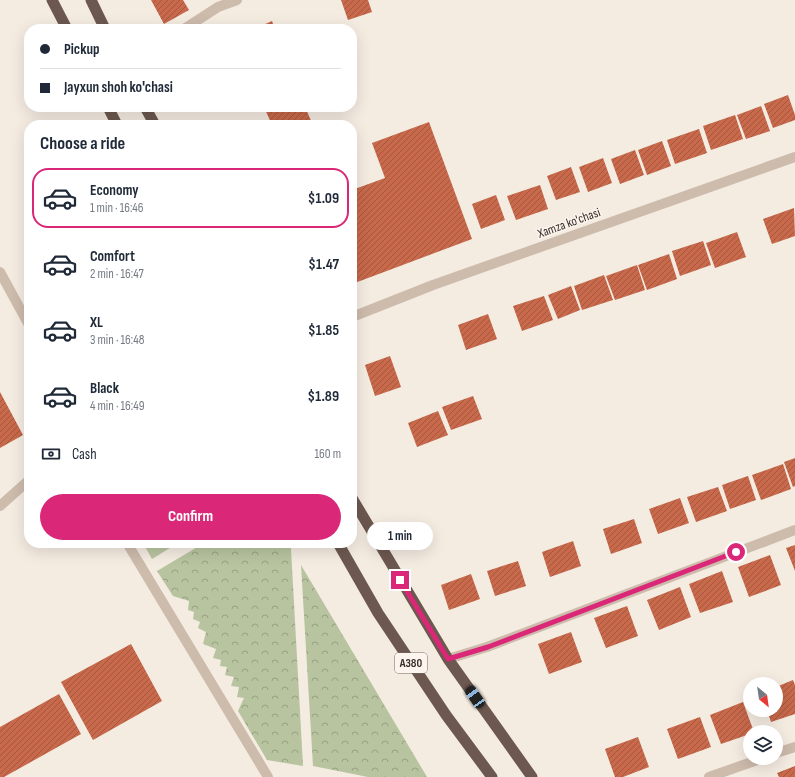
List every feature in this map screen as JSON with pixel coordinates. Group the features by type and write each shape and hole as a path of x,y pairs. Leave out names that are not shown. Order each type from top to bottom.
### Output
{"highway":[{"path":"52,0 64,24"},
{"path":"91,0 103,24"},
{"name":"A380","path":"357,506 448,659 532,777"},
{"name":"A380","path":"341,548 382,619 446,715 492,777"}],"street":[{"path":"192,24 218,7 237,0"},
{"name":"Xamza ko'chasi","path":"357,315 433,285 795,157"},
{"path":"0,272 24,316"},
{"path":"0,506 24,484"},
{"path":"448,659 488,647 795,530"},
{"path":"130,548 268,777"},
{"path":"783,751 795,747"},
{"path":"709,777 743,765"}],"green space":[{"path":"146,548 170,548 152,559"},
{"path":"196,548 290,548 303,766 267,760 238,711 244,698 237,697 239,687 231,686 234,677 225,675 227,667 220,666 221,660 213,658 216,649 203,644 206,632 198,628 200,622 193,619 194,612 188,610 189,601 173,596 157,571"},
{"path":"301,565 427,777 368,777 313,766"}],"building":[{"path":"151,0 183,0 189,10 164,24"},
{"path":"341,0 368,0 372,12 348,20"},
{"path":"272,21 273,24 265,24"},
{"path":"788,95 795,115 795,120 773,128 764,104"},
{"path":"761,106 770,131 746,139 737,115"},
{"path":"266,112 307,112 311,120 270,120"},
{"path":"735,115 743,139 711,150 703,126"},
{"path":"429,122 472,239 357,282 357,188 385,178 372,143"},
{"path":"699,129 707,153 675,164 667,140"},
{"path":"662,141 671,166 647,175 638,150"},
{"path":"635,150 644,175 620,184 611,159"},
{"path":"603,158 612,183 588,192 579,167"},
{"path":"571,167 580,192 556,200 547,176"},
{"path":"540,185 548,209 516,220 507,196"},
{"path":"496,195 505,220 481,229 472,204"},
{"path":"794,208 795,236 772,244 763,219"},
{"path":"737,232 746,257 715,268 706,243"},
{"path":"703,241 711,265 680,276 672,251"},
{"path":"669,254 677,279 647,290 638,265"},
{"path":"637,265 645,290 615,300 606,276"},
{"path":"604,275 613,300 582,310 574,286"},
{"path":"571,286 580,310 558,319 548,295"},
{"path":"544,296 553,320 522,331 513,306"},
{"path":"488,314 497,339 466,350 458,325"},
{"path":"390,356 401,387 375,396 365,365"},
{"path":"0,392 23,435 0,448"},
{"path":"473,396 482,419 451,430 442,407"},
{"path":"438,411 448,435 417,447 408,423"},
{"path":"795,458 795,486 793,487 784,462"},
{"path":"783,464 791,489 761,500 752,475"},
{"path":"748,476 756,500 730,509 722,485"},
{"path":"718,487 727,511 696,522 687,497"},
{"path":"680,498 689,523 658,534 649,509"},
{"path":"634,519 642,543 611,554 603,529"},
{"path":"573,541 581,566 550,577 542,552"},
{"path":"795,545 795,571 786,548"},
{"path":"770,555 781,585 749,597 738,567"},
{"path":"518,561 526,586 495,596 487,571"},
{"path":"722,571 733,602 700,613 689,584"},
{"path":"471,574 480,599 449,610 441,585"},
{"path":"680,587 691,617 659,630 647,600"},
{"path":"627,606 638,636 606,648 594,618"},
{"path":"571,632 582,662 549,674 538,644"},
{"path":"131,644 162,701 93,740 61,682"},
{"path":"793,680 795,685 795,714 771,722 769,717 783,717 783,684"},
{"path":"59,694 81,734 4,777 0,777 0,727"},
{"path":"743,702 743,717 748,717 751,725 743,725 743,736 721,744 710,715"},
{"path":"700,717 711,747 678,759 667,729"},
{"path":"638,737 649,767 623,777 615,777 605,749"},
{"path":"795,766 795,777 779,777 777,773"}],"route":[{"path":"400,580 448,659 488,647 736,552"}]}
